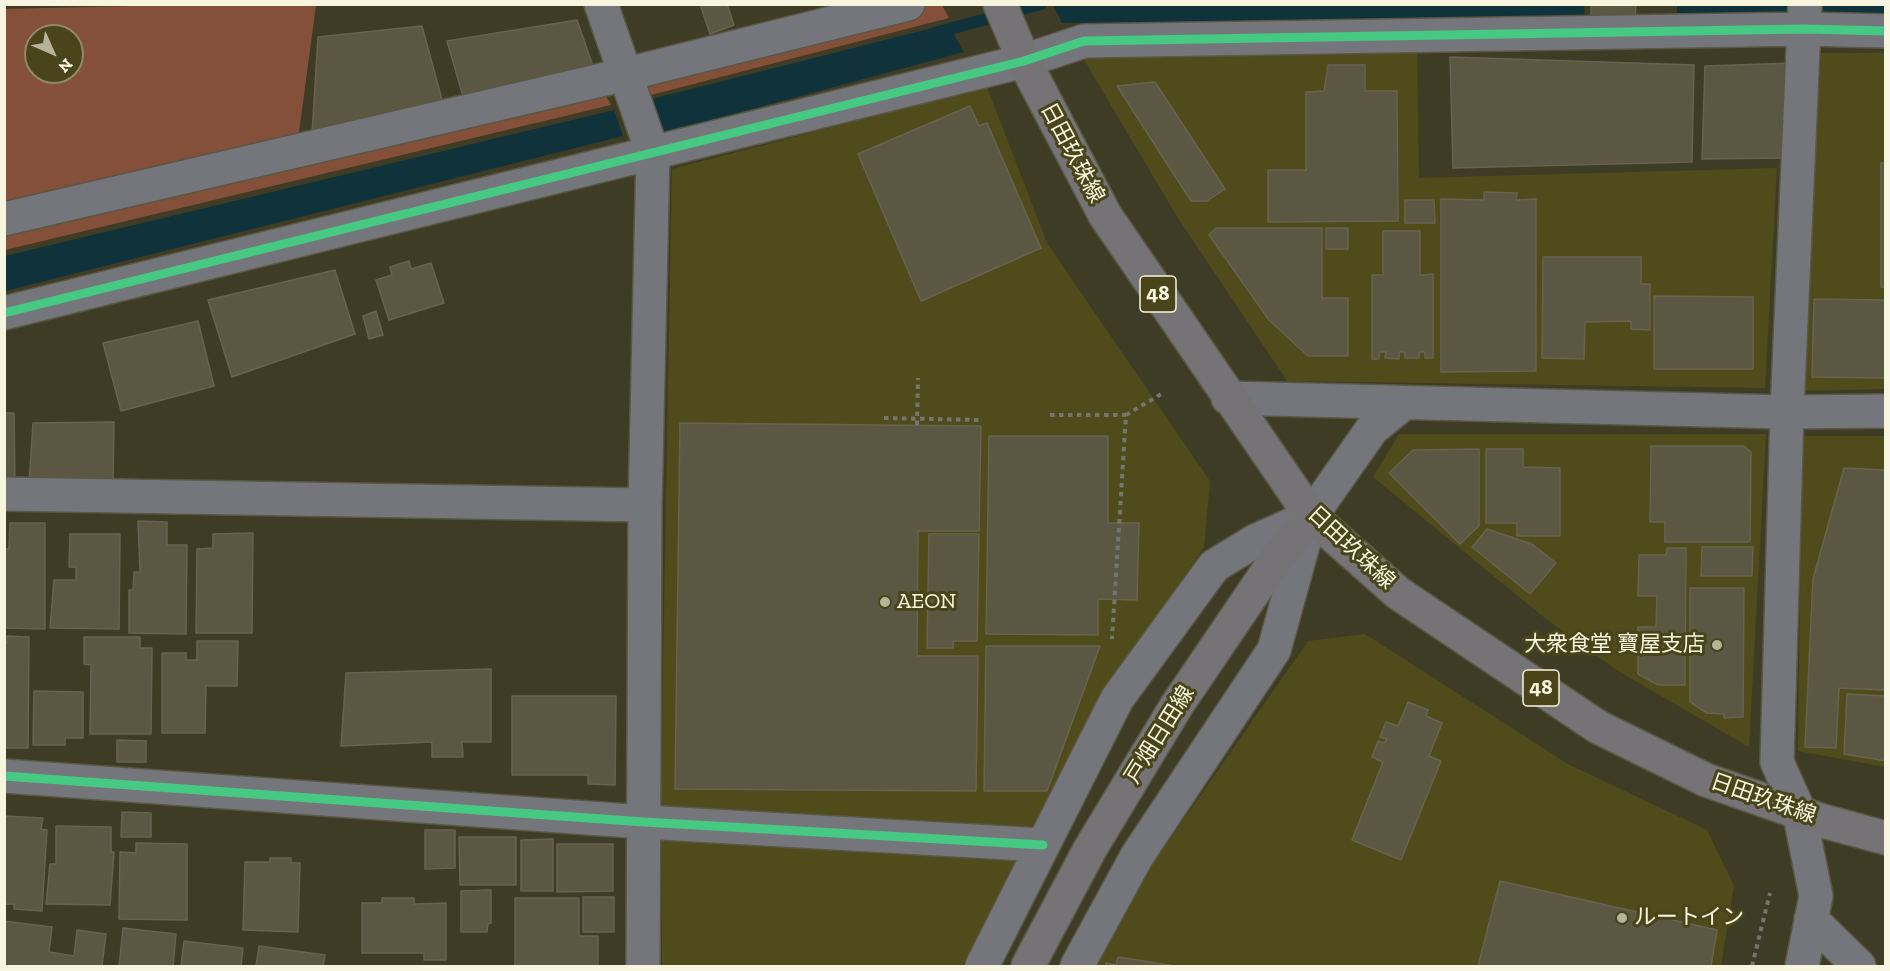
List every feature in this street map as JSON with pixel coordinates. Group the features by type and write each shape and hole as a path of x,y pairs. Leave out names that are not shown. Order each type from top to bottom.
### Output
{"main road":[{"name":"日田玖珠線","path":"1000,4 1024,61 1105,215 1228,398 1311,516 1398,593 1598,727 1706,780 1886,838"},
{"name":"戸畑日田線","path":"1028,966 1090,849 1177,705 1274,562 1311,516"}],"street":[{"path":"602,4 653,154 645,505 643,966"},
{"path":"4,219 627,74 908,4"},
{"path":"1802,966 1816,896 1799,811 1777,762 1787,412 1804,17"},
{"path":"4,313 1024,61 1084,41 1804,17 1886,31"},
{"path":"1228,398 1787,412 1886,411"},
{"path":"1077,966 1137,856 1274,650 1311,516 1372,429 1404,403"},
{"path":"4,494 645,505"},
{"path":"982,966 1113,705 1214,566 1255,541 1311,516"},
{"path":"4,776 644,822 1043,845"},
{"path":"1811,919 1859,966"}],"path":[{"path":"917,425 918,378"},
{"path":"1050,415 1126,415 1163,393"},
{"path":"1111,649 1126,415"},
{"path":"884,418 979,420"},
{"path":"1752,966 1770,893"}],"shaded area":[{"path":"170,5 316,5 298,140 5,209 4,9"},
{"path":"931,5 942,5 949,18 647,96 642,81"},
{"path":"1417,48 1419,178 1777,168 1765,388 1287,381 1176,215 1080,53"},
{"path":"1821,53 1885,53 1885,389 1803,391"},
{"path":"987,87 1047,243 1210,481 1204,547 1113,683 1043,810 962,966 662,966 661,783 672,169"},
{"path":"604,92 611,105 5,250 4,235"},
{"path":"1399,434 1766,434 1749,747 1620,672 1546,619 1373,477"},
{"path":"1802,436 1885,436 1885,767 1798,751"},
{"path":"1365,634 1568,764 1707,830 1734,886 1721,966 1097,966 1154,862 1308,641"}],"water":[{"path":"1584,4 1585,18 1062,23 1053,5"},
{"path":"1677,5 1788,5 1787,20 1677,19"},
{"path":"1817,5 1885,5 1885,21 1817,21"},
{"path":"948,24 964,52 663,133 648,100"},
{"path":"614,110 623,136 5,291 5,256"}],"building":[{"path":"700,4 727,4 734,25 710,34"},
{"path":"1591,4 1636,4 1635,18 1591,18"},
{"path":"577,20 594,69 464,100 447,41"},
{"path":"422,26 444,107 312,134 318,37"},
{"path":"1450,57 1694,65 1692,162 1453,168"},
{"path":"1793,63 1787,158 1702,159 1705,66"},
{"path":"1328,65 1365,65 1365,91 1397,91 1398,221 1268,222 1268,170 1306,170 1306,92 1324,91"},
{"path":"1155,82 1225,189 1207,201 1191,201 1117,86"},
{"path":"970,106 979,126 987,123 1041,248 921,301 858,154"},
{"path":"1881,163 1886,163 1886,287 1881,287"},
{"path":"1484,192 1517,193 1516,200 1536,199 1536,371 1441,372 1441,199 1484,200"},
{"path":"1405,200 1434,200 1435,223 1405,223"},
{"path":"1216,228 1322,228 1322,298 1348,298 1348,356 1308,356 1269,320 1209,235"},
{"path":"1326,228 1348,228 1348,249 1326,249"},
{"path":"1383,231 1420,231 1420,275 1433,274 1433,358 1425,358 1425,352 1419,352 1419,358 1405,358 1405,352 1399,352 1399,359 1385,358 1386,352 1379,352 1379,359 1372,359 1372,275 1383,275"},
{"path":"1543,257 1641,257 1641,284 1650,284 1650,330 1631,329 1631,321 1585,322 1584,359 1542,358"},
{"path":"409,261 411,269 431,263 444,303 389,320 376,280 392,275 390,267"},
{"path":"335,270 355,334 232,377 208,300"},
{"path":"1654,296 1753,297 1753,369 1654,369"},
{"path":"1814,299 1886,300 1886,378 1812,377"},
{"path":"376,311 383,335 369,339 363,316"},
{"path":"198,321 214,386 121,411 103,343"},
{"path":"4,413 14,413 15,485 4,485"},
{"path":"114,422 113,483 29,484 33,423"},
{"path":"680,423 981,426 979,531 918,531 917,656 978,656 976,791 675,789"},
{"path":"989,436 1108,436 1108,523 1139,523 1137,600 1098,599 1098,635 986,634"},
{"path":"1651,446 1744,446 1751,452 1750,542 1665,542 1665,522 1650,522"},
{"path":"1479,449 1479,526 1460,544 1389,473 1413,450"},
{"path":"1486,449 1523,449 1523,467 1560,468 1560,536 1517,536 1517,523 1486,523"},
{"path":"1844,468 1886,470 1886,690 1839,688 1836,748 1805,747 1813,579"},
{"path":"138,521 167,522 167,545 187,545 186,634 129,633 129,590 133,590 134,572 140,572"},
{"path":"10,523 45,523 45,629 4,628 4,549 9,549"},
{"path":"1487,529 1532,544 1556,563 1530,594 1472,547"},
{"path":"253,533 252,633 196,633 197,549 213,548 213,534"},
{"path":"70,534 120,534 119,629 50,628 54,580 76,580 76,567 69,567"},
{"path":"929,534 979,534 977,641 953,641 953,648 927,648"},
{"path":"1702,547 1753,547 1752,576 1701,576"},
{"path":"1667,548 1686,548 1685,685 1658,685 1638,674 1638,627 1656,627 1657,596 1638,596 1639,555 1666,555"},
{"name":"大衆食堂 寶屋支店","path":"1690,588 1744,588 1743,717 1724,718 1724,714 1707,713 1690,702"},
{"path":"7,636 29,637 28,748 4,748 4,643 7,643"},
{"path":"84,637 140,637 140,648 152,648 151,734 90,734 91,665 84,664"},
{"path":"197,641 238,641 237,686 206,686 205,733 162,733 162,653 186,653 186,660 197,660"},
{"path":"986,646 1100,646 1047,791 984,791"},
{"path":"491,669 491,742 462,742 463,757 432,757 432,742 341,746 346,673"},
{"path":"34,691 83,692 83,738 65,738 65,745 33,745"},
{"path":"1847,694 1886,696 1886,761 1844,754"},
{"path":"512,696 616,696 615,785 588,784 588,775 512,775"},
{"path":"1408,702 1428,710 1426,716 1442,723 1429,756 1441,761 1401,860 1352,840 1383,762 1372,757 1378,741 1384,743 1387,739 1380,737 1386,722 1398,726"},
{"path":"117,740 146,741 146,762 117,762"},
{"path":"122,812 151,813 151,837 121,837"},
{"path":"4,816 43,818 41,829 47,830 42,911 14,909 14,904 4,904"},
{"path":"56,826 111,827 111,852 114,852 110,905 46,904 50,864 56,864"},
{"path":"425,830 455,830 455,868 425,869"},
{"path":"459,837 516,837 516,885 460,885"},
{"path":"553,839 553,891 521,891 521,840"},
{"path":"136,843 187,844 187,920 119,919 120,852 136,853"},
{"path":"557,844 613,844 613,891 557,892"},
{"path":"270,858 291,858 291,863 300,863 298,932 243,930 245,862 270,862"},
{"path":"1500,881 1717,930 1711,966 1478,966"},
{"path":"491,890 491,923 488,924 487,932 461,932 461,891"},
{"path":"583,897 614,897 614,932 583,932"},
{"path":"382,898 414,898 414,904 446,903 446,960 424,960 424,953 362,953 362,903 382,903"},
{"path":"515,898 579,898 579,936 598,936 598,966 515,966"},
{"path":"4,921 52,927 49,952 74,956 77,930 106,934 102,966 4,966"},
{"path":"123,928 176,934 173,966 119,966"},
{"path":"184,941 243,948 241,966 181,966"},
{"path":"259,946 325,955 323,966 256,966"},
{"path":"1118,957 1175,966 1105,966 1106,963 1116,965"}],"waterway":[{"path":"935,33 1041,4"}],"cycle path":[{"path":"4,313 1024,61 1084,41 1804,29 1886,31"},
{"path":"4,776 644,822 1043,845"}],"place":[{"name":"AEON","path":"885,602"},
{"name":"大衆食堂 寶屋支店","path":"1717,645"},
{"name":"ルートイン","path":"1622,918"}]}
